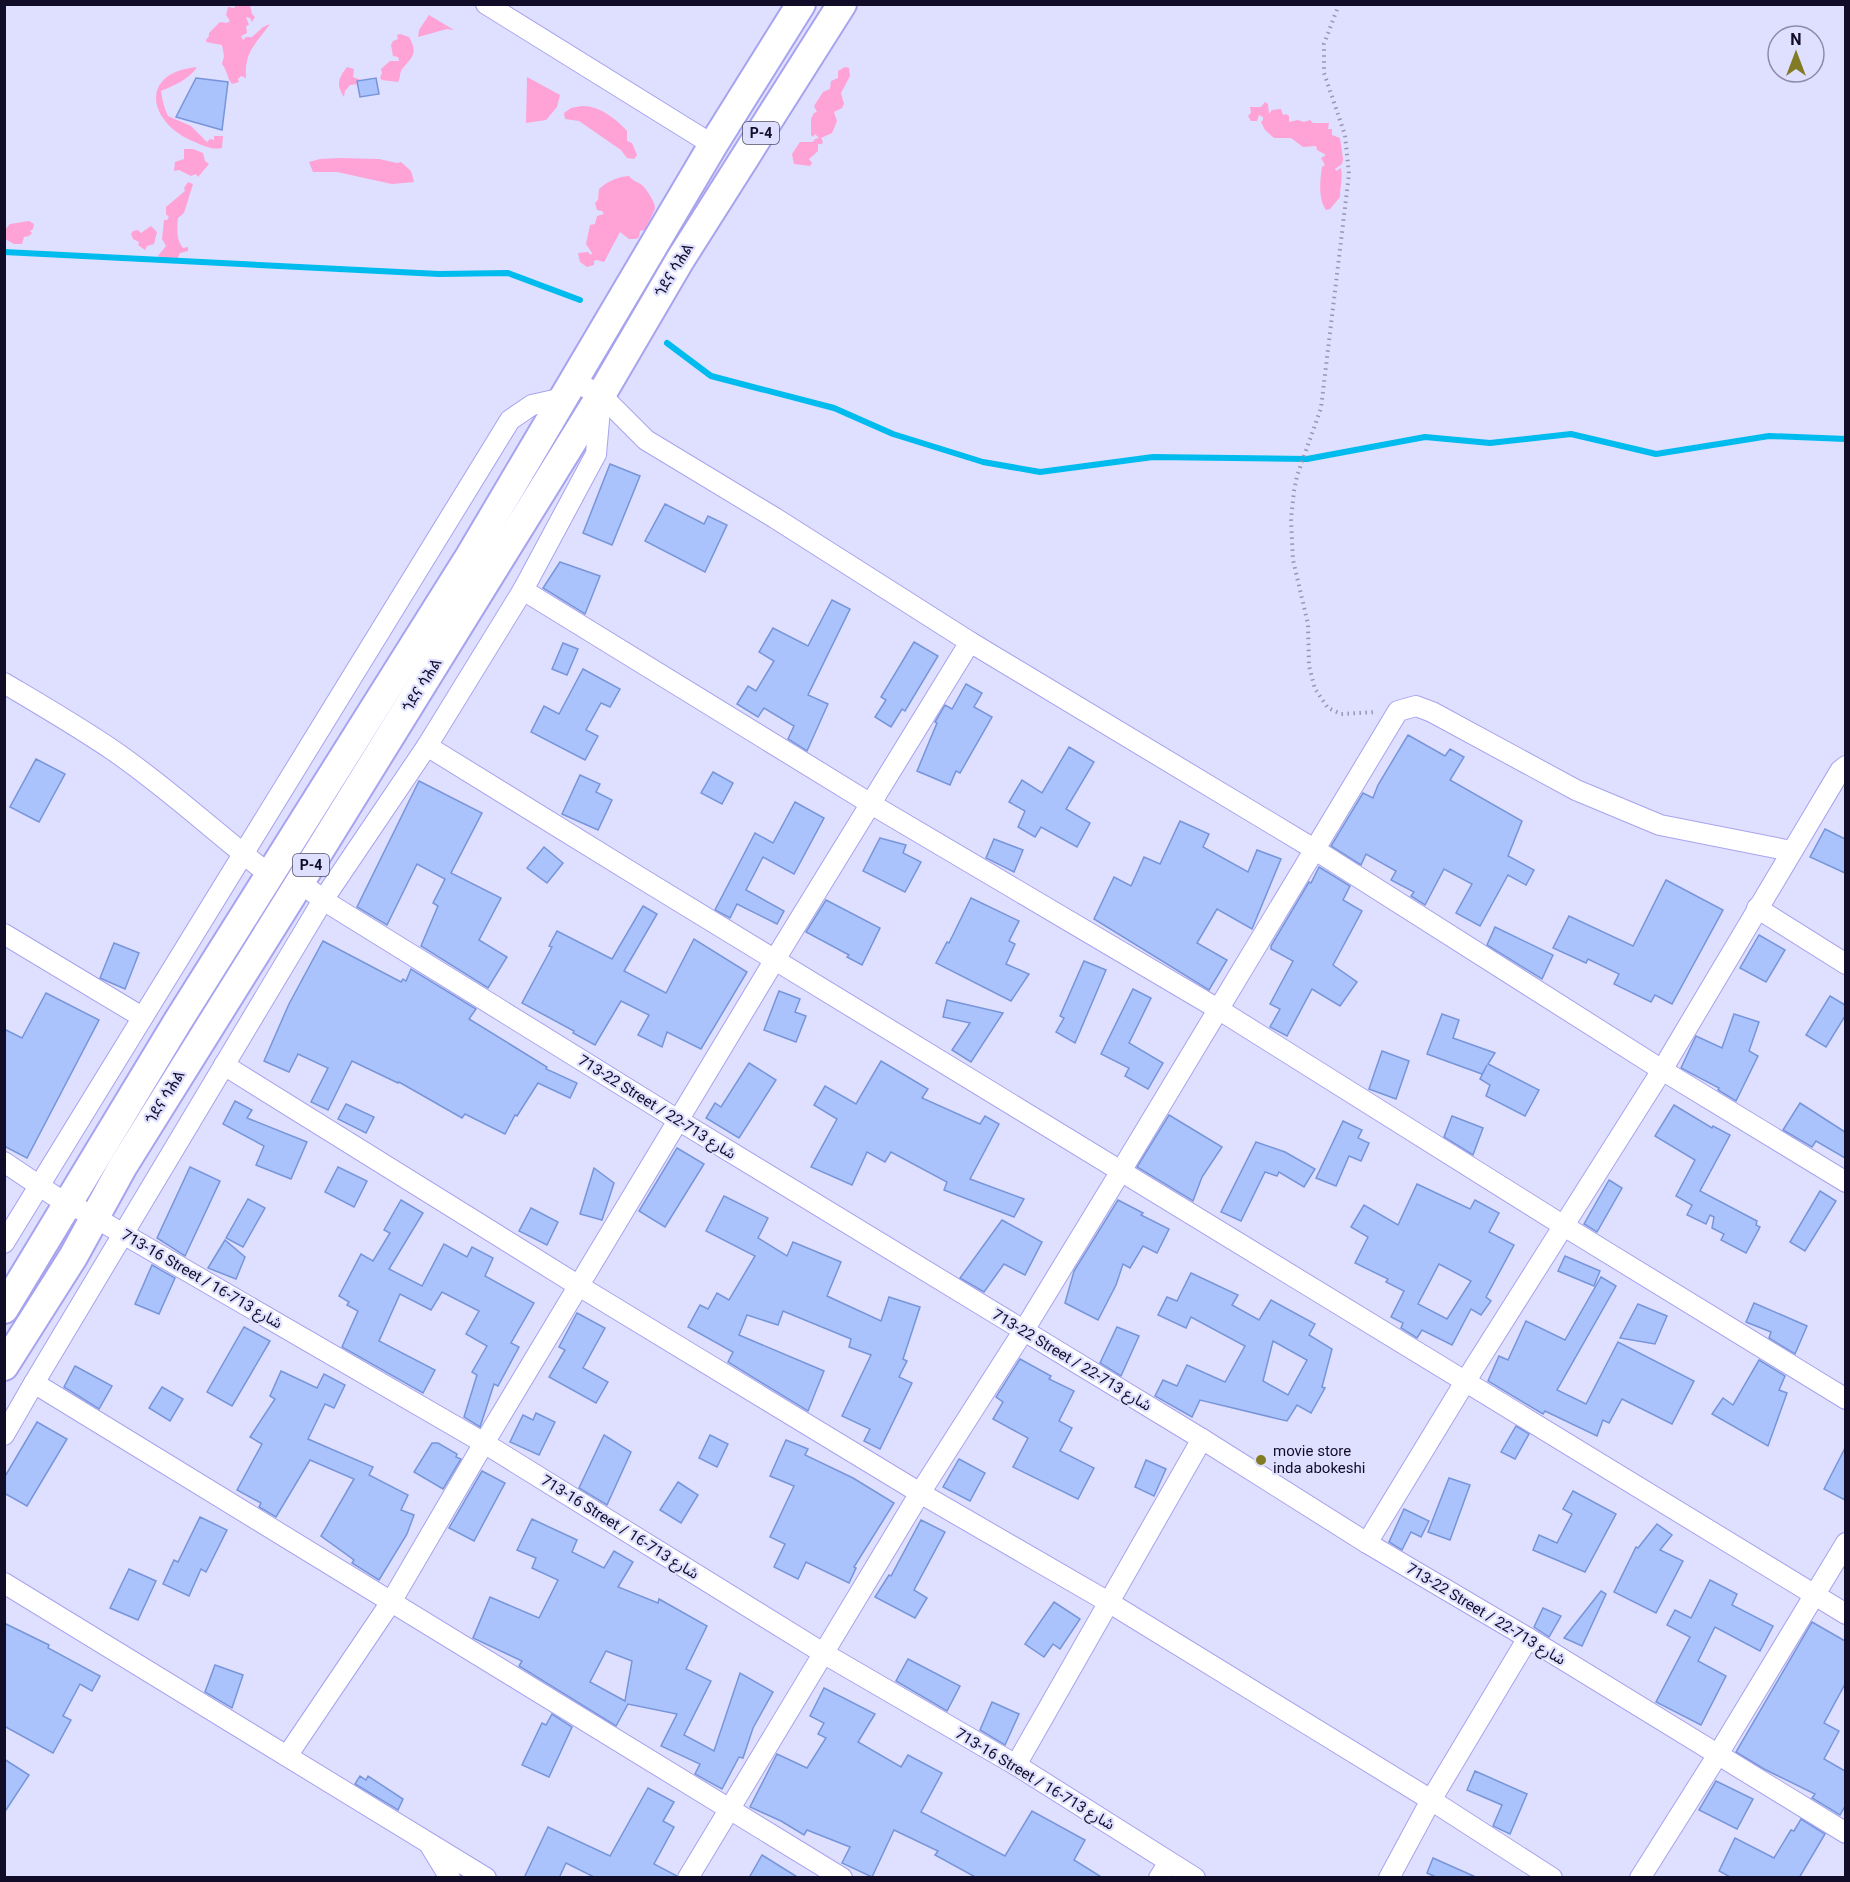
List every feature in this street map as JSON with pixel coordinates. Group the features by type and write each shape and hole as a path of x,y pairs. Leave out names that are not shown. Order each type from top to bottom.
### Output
{"highway":[{"name":"ጎደና ሳሕል","path":"4,1309 172,1031 470,556 713,145 801,4"},
{"name":"ጎደና ሳሕል","path":"4,1366 74,1257 94,1217 147,1126 601,395 680,260 842,4"}],"street":[{"path":"486,4 713,145"},
{"path":"4,1243 510,420 532,405 568,390 601,395 646,440 775,518 970,642 1314,849 1662,1070 1845,1182"},
{"path":"4,1435 323,900 427,746 523,590 596,454 600,432 601,395"},
{"path":"523,590 871,804 1218,1008 1564,1226 1845,1399"},
{"path":"287,1756 391,1602 678,1120 970,642"},
{"path":"5,683 114,751 197,813 242,854 270,875"},
{"path":"688,1878 822,1653 1024,1330 1398,711 1416,706 1432,712 1576,790 1660,825 1791,851"},
{"path":"427,746 774,961 1845,1614"},
{"path":"1367,1543 1464,1382 1662,1070 1791,851 1845,766"},
{"name":"713-22 Street / شارع 713-22","path":"300,882 323,900 678,1120 1202,1438 1367,1543 1528,1638 1845,1833"},
{"path":"1757,908 1845,964"},
{"path":"4,934 142,1017"},
{"path":"224,1065 579,1286 920,1493 1110,1603 1431,1800 1552,1878"},
{"name":"713-16 Street / شارع 713-16","path":"4,1162 69,1204 484,1443 822,1653 1016,1766 1164,1870 1195,1878"},
{"path":"34,1383 842,1878"},
{"path":"1016,1766 1202,1438"},
{"path":"1640,1878 1717,1756 1845,1543"},
{"path":"4,1583 486,1878"},
{"path":"1389,1878 1431,1800 1528,1638"},
{"path":"429,1842 450,1878"}],"path":[{"path":"1339,4 1324,44 1324,73 1345,135 1349,174 1321,408 1294,491 1291,519 1293,560 1308,624 1309,666 1315,689 1328,708 1341,714 1398,711"}],"shaded area":[{"path":"236,5 250,5 255,17 252,22 246,17 249,25 246,26 247,33 241,36 243,40 246,37 252,37 270,24 249,54 246,78 241,76 238,79 239,82 232,84 222,64 224,56 222,45 206,42 206,40 209,33 220,22 230,21 226,15 228,7 234,8"},
{"path":"429,15 454,30 447,29 418,37 419,30"},
{"path":"400,34 409,37 413,54 402,70 398,82 382,80 380,78 381,69 390,61 399,61 398,57 393,56 391,45"},
{"path":"197,67 186,79 161,91 164,107 168,116 191,126 207,142 210,139 214,140 214,136 223,136 222,148 205,146 179,134 167,124 156,100 158,89 165,79 178,71"},
{"path":"347,67 354,69 353,77 361,80 357,81 358,84 350,85 344,97 339,82"},
{"path":"845,67 849,68 850,76 841,93 844,104 842,108 834,112 837,121 832,133 821,138 823,142 818,144 818,151 809,159 812,163 810,166 794,164 792,154 800,142 813,142 819,138 815,134 813,137 811,135 811,119 817,112 814,106 823,92 830,89 831,81 838,78 838,71"},
{"path":"527,77 560,95 557,107 546,120 526,123"},
{"path":"1265,102 1268,104 1269,114 1272,110 1281,109 1283,115 1289,116 1289,122 1310,120 1313,123 1329,123 1328,129 1332,129 1332,135 1340,138 1343,159 1342,164 1335,169 1336,171 1341,168 1340,197 1330,209 1326,210 1323,206 1320,189 1322,167 1325,165 1321,158 1326,155 1317,150 1316,146 1303,147 1291,138 1274,138 1265,130 1261,122 1263,117 1259,115 1257,121 1251,121 1248,116 1251,113 1250,107 1261,107"},
{"path":"582,106 601,110 627,131 627,141 632,143 637,155 634,159 627,158 621,150 579,121 565,119 564,113 571,108"},
{"path":"184,149 193,149 203,153 205,161 209,164 198,177 196,174 191,176 179,170 174,171 175,162 184,159"},
{"path":"339,158 401,162 411,171 414,182 392,184 337,172 313,172 309,162"},
{"path":"629,176 642,185 653,200 654,212 645,230 640,231 639,237 629,239 620,232 604,262 597,260 594,261 594,265 587,267 580,262 578,253 588,252 591,255 592,253 586,244 590,225 595,224 597,216 604,214 597,210 595,203 598,200 599,189 613,180"},
{"path":"188,182 193,184 184,213 178,218 177,230 181,245 183,248 188,247 188,251 180,253 176,262 171,263 158,256 166,246 162,239 164,220 169,217 166,214 166,207 185,191 184,188"},
{"path":"29,221 34,224 30,231 32,233 24,237 22,244 14,244 5,239 5,230 10,224"},
{"path":"151,226 157,232 154,244 147,246 145,250 138,245 139,242 133,239 131,234 138,230 141,233"}],"building":[{"path":"196,78 228,82 222,130 176,117"},
{"path":"376,78 379,94 360,97 357,81"},
{"path":"610,464 640,476 612,545 583,533"},
{"path":"665,504 704,524 708,516 727,525 705,572 645,541"},
{"path":"560,562 600,576 585,614 543,588"},
{"path":"832,600 850,609 808,695 828,704 807,751 788,739 794,726 764,708 758,717 737,704 748,686 756,691 774,661 759,652 773,628 808,646"},
{"path":"914,642 938,656 905,711 902,709 891,727 875,717 886,700 881,697"},
{"path":"563,643 578,649 567,675 552,669"},
{"path":"583,669 620,689 610,707 601,703 586,730 598,736 585,760 531,732 544,706 559,714"},
{"path":"966,684 982,693 974,707 992,717 960,773 956,771 950,785 917,771 937,723 935,722 945,705 952,709"},
{"path":"1408,735 1445,756 1450,749 1464,757 1450,780 1522,821 1508,856 1534,870 1526,885 1508,875 1480,926 1456,913 1472,884 1444,869 1425,905 1411,896 1414,892 1391,880 1396,871 1366,854 1361,865 1331,846 1363,793 1373,798 1378,785"},
{"path":"1069,747 1094,762 1066,809 1090,823 1077,847 1041,827 1035,837 1018,827 1025,811 1009,802 1022,780 1042,793"},
{"path":"36,759 65,774 39,822 10,807"},
{"path":"713,772 733,783 722,804 701,793"},
{"path":"580,775 600,784 596,792 612,800 598,830 562,814"},
{"path":"419,781 482,813 451,873 501,898 479,940 507,957 488,988 421,946 438,906 433,903 445,879 417,864 387,925 357,907"},
{"path":"795,802 824,818 794,874 763,857 746,890 784,911 777,924 737,904 730,918 715,910 755,833 773,843"},
{"path":"1180,821 1209,834 1203,847 1248,872 1257,850 1281,859 1252,929 1217,909 1197,943 1227,960 1209,990 1094,919 1114,877 1131,886 1144,857 1160,864"},
{"path":"1825,829 1845,839 1845,873 1810,857"},
{"path":"880,838 906,845 903,853 921,862 905,892 863,871"},
{"path":"994,839 1023,850 1014,872 986,858"},
{"path":"544,847 563,863 547,883 527,868"},
{"path":"1319,867 1350,886 1343,900 1362,911 1333,965 1357,982 1340,1006 1312,989 1287,1036 1270,1027 1280,1009 1270,1004 1293,961 1271,949 1271,946"},
{"path":"1666,880 1723,910 1672,1004 1655,995 1651,1002 1614,984 1619,974 1588,959 1586,963 1553,948 1569,916 1633,946"},
{"path":"971,898 1019,921 1009,941 1015,944 1006,964 1029,974 1011,1001 936,963 947,942 949,943"},
{"path":"826,900 880,928 862,965 847,957 849,955 806,932"},
{"path":"643,906 657,914 624,971 666,993 694,939 747,972 701,1049 667,1032 662,1047 638,1035 649,1015 621,1001 595,1045 522,1003 552,947 549,946 557,931 612,959"},
{"path":"1495,927 1553,955 1542,979 1487,945"},
{"path":"1759,935 1785,950 1766,982 1740,968"},
{"path":"323,941 401,982 403,979 406,981 411,969 476,1009 469,1019 547,1067 546,1069 577,1083 570,1098 538,1083 517,1116 515,1115 505,1134 465,1114 462,1118 399,1082 352,1061 328,1110 311,1102 328,1068 298,1054 289,1072 264,1061 289,1004"},
{"path":"114,943 139,953 125,989 100,978"},
{"path":"1084,961 1106,970 1075,1043 1056,1032 1064,1018 1060,1016"},
{"path":"1133,989 1151,998 1129,1043 1163,1063 1148,1089 1125,1076 1129,1068 1101,1054"},
{"path":"779,991 800,999 795,1012 806,1016 796,1042 764,1030"},
{"path":"46,993 99,1020 27,1158 4,1146 4,1029 22,1038"},
{"path":"1830,996 1845,1005 1845,1016 1826,1047 1806,1035"},
{"path":"947,1000 1003,1013 971,1062 952,1050 970,1023 943,1017"},
{"path":"1442,1014 1459,1020 1453,1038 1495,1053 1488,1064 1539,1090 1525,1116 1486,1096 1490,1085 1480,1079 1487,1065 1482,1074 1427,1054"},
{"path":"1734,1014 1759,1022 1749,1051 1758,1056 1736,1101 1718,1090 1719,1088 1681,1068 1696,1036 1722,1048"},
{"path":"1382,1051 1409,1061 1396,1099 1369,1089"},
{"path":"881,1061 928,1089 922,1098 980,1124 985,1116 999,1124 970,1179 1024,1199 1014,1217 944,1190 947,1182 891,1152 885,1162 867,1152 852,1185 811,1167 837,1119 814,1105 825,1086 856,1104"},
{"path":"749,1063 776,1080 739,1138 706,1118 715,1103 721,1107"},
{"path":"235,1101 252,1110 247,1118 307,1142 291,1179 256,1165 264,1146 223,1124"},
{"path":"1800,1103 1845,1132 1845,1158 1816,1141 1812,1147 1783,1130"},
{"path":"346,1104 374,1117 366,1133 338,1119"},
{"path":"1674,1105 1712,1128 1713,1126 1730,1135 1700,1191 1757,1221 1756,1225 1760,1227 1746,1253 1721,1240 1724,1234 1712,1228 1714,1217 1710,1215 1706,1224 1687,1215 1692,1205 1676,1196 1695,1160 1655,1136"},
{"path":"1169,1115 1222,1147 1202,1177 1193,1201 1137,1167"},
{"path":"1452,1116 1483,1128 1473,1155 1444,1137"},
{"path":"1343,1121 1362,1130 1358,1138 1369,1143 1361,1161 1349,1156 1336,1186 1316,1178"},
{"path":"1256,1142 1285,1152 1315,1169 1304,1187 1279,1172 1277,1176 1265,1172 1241,1221 1221,1212"},
{"path":"677,1148 704,1164 665,1227 639,1211"},
{"path":"190,1167 220,1181 185,1256 157,1238"},
{"path":"338,1167 367,1181 354,1207 325,1192"},
{"path":"594,1168 614,1183 602,1220 580,1214"},
{"path":"1609,1180 1622,1188 1597,1232 1584,1224"},
{"path":"1417,1184 1470,1209 1475,1200 1499,1213 1489,1232 1514,1245 1486,1297 1491,1301 1481,1315 1471,1309 1452,1345 1422,1330 1417,1338 1401,1328 1403,1323 1391,1317 1404,1291 1386,1282 1388,1279 1355,1263 1368,1237 1351,1227 1364,1205 1398,1225","holes":["1439,1264 1471,1281 1447,1319 1418,1304"]},
{"path":"1820,1191 1836,1201 1805,1251 1790,1242"},
{"path":"724,1196 768,1218 758,1238 787,1256 793,1242 841,1262 827,1296 881,1321 889,1297 920,1307 903,1359 907,1361 899,1377 912,1383 880,1449 864,1441 870,1429 842,1416 871,1355 849,1347 851,1339 783,1311 778,1325 747,1315 739,1335 824,1371 808,1411 728,1362 733,1352 688,1327 700,1305 708,1309 717,1293 729,1300 755,1256 706,1231"},
{"path":"248,1199 265,1208 243,1247 226,1238"},
{"path":"401,1200 423,1213 389,1269 422,1286 444,1244 467,1257 472,1247 493,1258 485,1276 534,1303 511,1343 519,1347 498,1386 494,1384 480,1427 464,1417 477,1375 472,1372 487,1346 466,1334 479,1311 442,1292 431,1310 400,1294 379,1341 435,1370 423,1393 342,1347 358,1311 347,1305 349,1302 339,1296 361,1254 373,1261 390,1233 384,1230"},
{"path":"1118,1200 1169,1229 1157,1253 1143,1246 1130,1268 1123,1264 1116,1285 1098,1320 1065,1303 1074,1271"},
{"path":"531,1208 558,1222 547,1245 519,1231"},
{"path":"1002,1220 1042,1242 1025,1275 1004,1264 984,1292 960,1278"},
{"path":"225,1240 245,1257 236,1279 208,1268"},
{"path":"1565,1256 1600,1271 1594,1286 1558,1271"},
{"path":"152,1265 175,1278 159,1314 135,1304"},
{"path":"1191,1273 1238,1295 1232,1305 1259,1320 1271,1300 1315,1324 1309,1335 1332,1349 1322,1387 1325,1388 1311,1413 1297,1405 1287,1421 1200,1400 1192,1417 1155,1396 1163,1380 1177,1386 1187,1365 1225,1382 1245,1346 1191,1317 1186,1328 1158,1315 1167,1297 1177,1301","holes":["1273,1341 1307,1360 1288,1395 1263,1381"]},
{"path":"1601,1277 1616,1286 1557,1390 1586,1404 1618,1342 1694,1381 1672,1424 1622,1399 1609,1423 1603,1420 1597,1436 1545,1411 1543,1414 1488,1381 1499,1356 1508,1360 1526,1321 1565,1340"},
{"path":"1754,1303 1807,1326 1795,1354 1769,1338 1771,1332 1746,1322"},
{"path":"1638,1304 1667,1316 1655,1344 1620,1338"},
{"path":"577,1313 605,1328 583,1368 608,1382 596,1403 549,1377 565,1350 559,1347"},
{"path":"244,1327 270,1341 232,1406 207,1392"},
{"path":"1117,1327 1139,1336 1121,1376 1100,1363"},
{"path":"1020,1359 1051,1376 1049,1379 1074,1391 1059,1421 1072,1428 1060,1451 1094,1468 1078,1499 1013,1467 1028,1438 993,1419 1003,1402 996,1397"},
{"path":"1759,1360 1785,1376 1779,1390 1787,1393 1768,1446 1712,1414 1723,1398 1733,1405"},
{"path":"75,1366 112,1386 99,1409 64,1387"},
{"path":"281,1371 317,1388 324,1374 345,1385 334,1408 325,1404 308,1439 373,1467 369,1475 408,1495 401,1510 414,1515 407,1534 379,1580 352,1563 354,1560 321,1536 354,1479 310,1460 276,1517 259,1507 261,1503 237,1490 262,1444 250,1437 275,1399 270,1396"},
{"path":"162,1387 183,1399 170,1421 149,1408"},
{"path":"536,1413 555,1422 539,1455 510,1442 523,1415 533,1420"},
{"path":"37,1422 67,1439 27,1506 4,1493 4,1478"},
{"path":"1516,1426 1529,1434 1515,1459 1501,1452"},
{"path":"604,1435 631,1452 607,1505 579,1488"},
{"path":"710,1435 728,1444 717,1467 699,1458"},
{"path":"786,1440 808,1449 805,1455 853,1478 894,1503 854,1567 856,1568 849,1583 806,1562 798,1579 774,1567 785,1544 770,1537 794,1486 770,1476"},
{"path":"432,1443 438,1443 457,1454 456,1457 461,1459 443,1489 414,1472"},
{"path":"1845,1448 1845,1500 1824,1489"},
{"path":"959,1459 985,1473 970,1501 943,1487"},
{"path":"1146,1460 1166,1469 1154,1496 1135,1487"},
{"path":"482,1471 505,1483 474,1541 449,1528"},
{"path":"1449,1478 1470,1485 1450,1540 1428,1532"},
{"path":"678,1482 698,1495 681,1523 660,1510"},
{"path":"1573,1491 1616,1514 1585,1572 1533,1550 1539,1535 1557,1543 1572,1514 1563,1509"},
{"path":"1404,1509 1429,1521 1421,1537 1411,1532 1402,1550 1389,1542"},
{"path":"200,1517 227,1530 206,1572 201,1569 189,1596 163,1584 174,1560 178,1562"},
{"path":"532,1519 577,1540 572,1552 604,1568 614,1551 633,1562 618,1587 658,1603 659,1599 707,1626 686,1669 711,1681 684,1735 714,1751 740,1673 773,1692 753,1728 743,1758 739,1757 722,1789 695,1774 700,1764 661,1746 677,1714 628,1704 616,1726 519,1666 522,1661 473,1638 490,1597 539,1618 558,1580 532,1568 536,1558 517,1550","holes":["606,1651 632,1661 625,1701 590,1682"]},
{"path":"921,1520 945,1532 914,1590 927,1598 915,1618 875,1597 889,1575 891,1576"},
{"path":"1657,1524 1672,1535 1660,1550 1683,1561 1656,1613 1614,1592 1636,1547 1638,1548"},
{"path":"129,1569 156,1581 138,1620 110,1608"},
{"path":"1710,1580 1737,1594 1732,1605 1773,1626 1760,1651 1715,1627 1698,1661 1726,1676 1701,1725 1656,1702 1690,1637 1667,1625 1675,1610 1691,1618"},
{"path":"1601,1591 1606,1594 1582,1646 1564,1638"},
{"path":"1054,1602 1080,1619 1060,1649 1053,1644 1044,1657 1025,1644"},
{"path":"1543,1608 1561,1616 1549,1637 1534,1627"},
{"path":"1812,1622 1845,1641 1845,1684 1824,1723 1839,1731 1824,1759 1845,1771 1845,1806 1840,1815 1812,1798 1815,1794 1764,1769 1736,1752"},
{"path":"4,1623 49,1645 48,1648 100,1676 92,1691 80,1684 63,1716 71,1720 53,1753 4,1726"},
{"path":"908,1659 960,1686 947,1711 896,1681"},
{"path":"215,1665 243,1675 232,1708 205,1692"},
{"path":"824,1688 875,1714 858,1742 901,1767 908,1755 942,1773 921,1812 1005,1856 1032,1811 1085,1840 1074,1860 1103,1878 977,1878 935,1855 938,1851 894,1830 872,1877 842,1863 850,1847 807,1830 804,1835 781,1821 750,1807 777,1754 807,1768 826,1738 818,1734 824,1723 810,1716"},
{"path":"992,1702 1019,1714 1005,1745 980,1730"},
{"path":"552,1714 572,1727 549,1777 522,1765 542,1723 546,1725"},
{"path":"4,1759 29,1775 4,1813"},
{"path":"1475,1771 1527,1794 1510,1834 1493,1826 1502,1805 1467,1790"},
{"path":"360,1776 366,1780 368,1776 403,1799 398,1810 355,1784"},
{"path":"1716,1781 1753,1799 1737,1829 1699,1810"},
{"path":"648,1788 674,1802 663,1821 674,1827 654,1864 677,1876 676,1878 596,1878 566,1863 559,1878 524,1878 548,1827 610,1856"},
{"path":"1801,1819 1825,1834 1799,1878 1732,1878 1719,1871 1735,1838 1774,1858 1791,1830 1794,1831"},
{"path":"762,1855 799,1878 749,1878"},
{"path":"1433,1858 1478,1878 1438,1878 1427,1873"}],"waterway":[{"path":"4,252 439,274 508,273 580,300"},
{"path":"667,343 711,376 834,408 893,434 983,462 1040,472 1153,457 1307,459 1425,437 1490,443 1571,434 1656,454 1769,436 1846,439"}],"place":[{"name":"movie store inda abokeshi","path":"1261,1460"}]}
